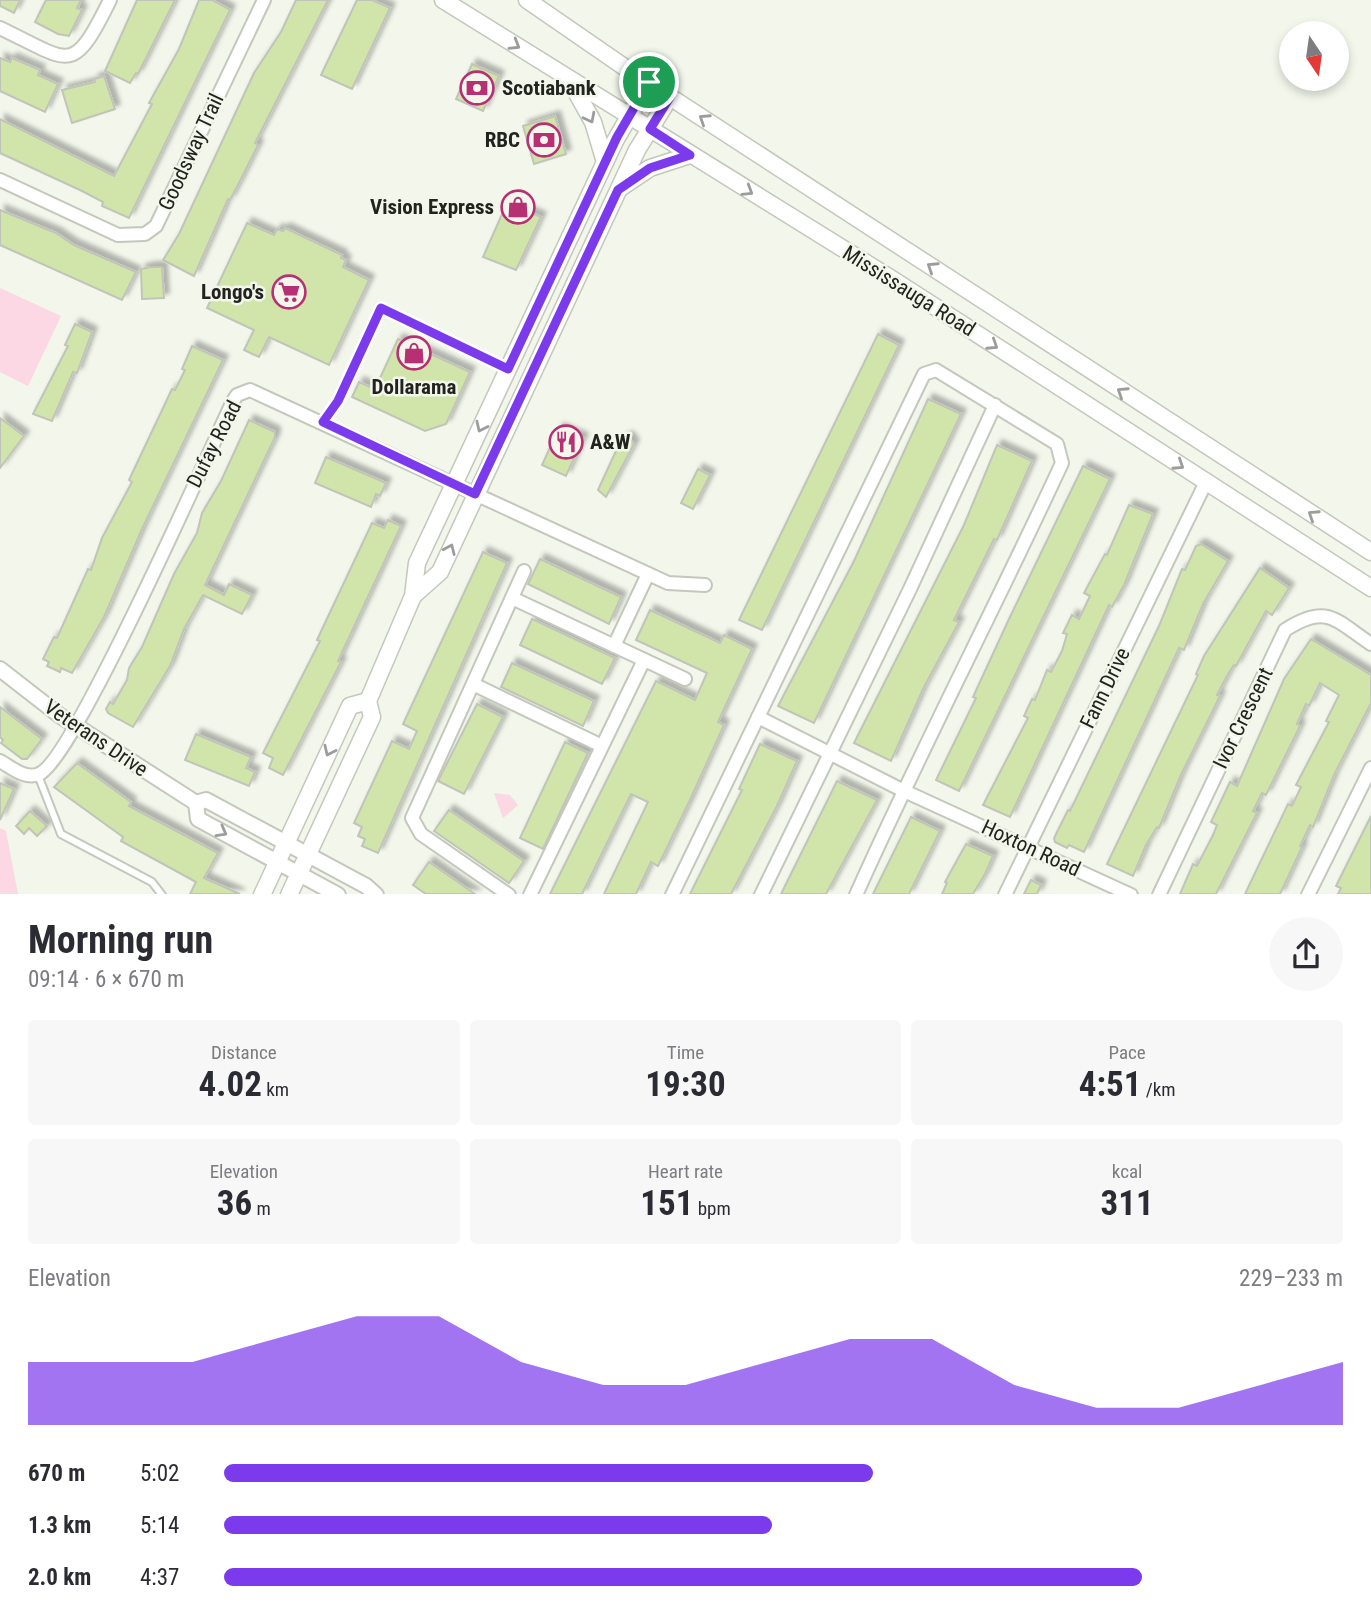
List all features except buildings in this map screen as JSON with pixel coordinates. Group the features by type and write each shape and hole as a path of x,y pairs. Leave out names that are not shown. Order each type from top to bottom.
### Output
{"main road":[{"name":"Mississauga Road","path":"443,0 895,281 1371,588"},
{"name":"Mississauga Road","path":"527,0 670,97 1371,552"},
{"path":"568,77 593,122 605,162"},
{"path":"289,894 372,717 368,701 413,596 417,563 605,162 649,82"},
{"path":"413,596 440,572 618,190 670,97"},
{"path":"618,190 650,168 690,155"},
{"path":"262,894 350,706 368,701"}],"street":[{"path":"0,28 58,55 74,55 87,46 110,0"},
{"name":"Goodsway Trail","path":"0,180 118,235 131,237 156,226 264,0"},
{"path":"672,894 924,374 936,370 1057,444 1062,463 998,601 902,790 856,894"},
{"name":"Dufay Road","path":"75,725 108,666 237,395 250,390 668,583 705,585"},
{"path":"761,894 995,405"},
{"name":"Fann Drive","path":"1005,894 1206,482"},
{"path":"509,894 421,834 412,818 524,571"},
{"path":"614,646 648,574"},
{"path":"512,598 685,679"},
{"name":"Ivor Crescent","path":"1159,894 1286,630 1306,617 1326,615 1371,644"},
{"path":"530,894 643,660"},
{"name":"Veterans Drive","path":"0,669 75,725 196,803 206,800 308,854 376,894"},
{"path":"473,684 602,746"},
{"name":"Hoxton Road","path":"758,717 902,790 1131,894"},
{"path":"0,761 21,773 38,775 52,762 75,725"},
{"path":"1308,894 1371,768"},
{"name":"Veterans Drive","path":"196,803 198,819 338,894"}],"lane":[{"path":"323,422 338,401 381,308 508,369"},
{"path":"38,775 61,834 152,882 162,894"}],"shaded area":[{"path":"0,288 61,316 28,386 0,372"},
{"path":"494,793 510,795 518,805 503,818"},
{"path":"0,828 6,831 18,894 0,894"}],"place":[{"name":"Scotiabank","path":"477,88"},
{"name":"RBC","path":"544,140"},
{"name":"Vision Express","path":"518,207"},
{"name":"Longo's","path":"289,292"},
{"name":"Dollarama","path":"414,353"},
{"name":"A&W","path":"566,442"}],"route":[{"path":"649,82 670,97 650,129 690,155 650,168 618,190 475,494 323,422 338,401 381,308 508,369 617,137 649,82"}]}
